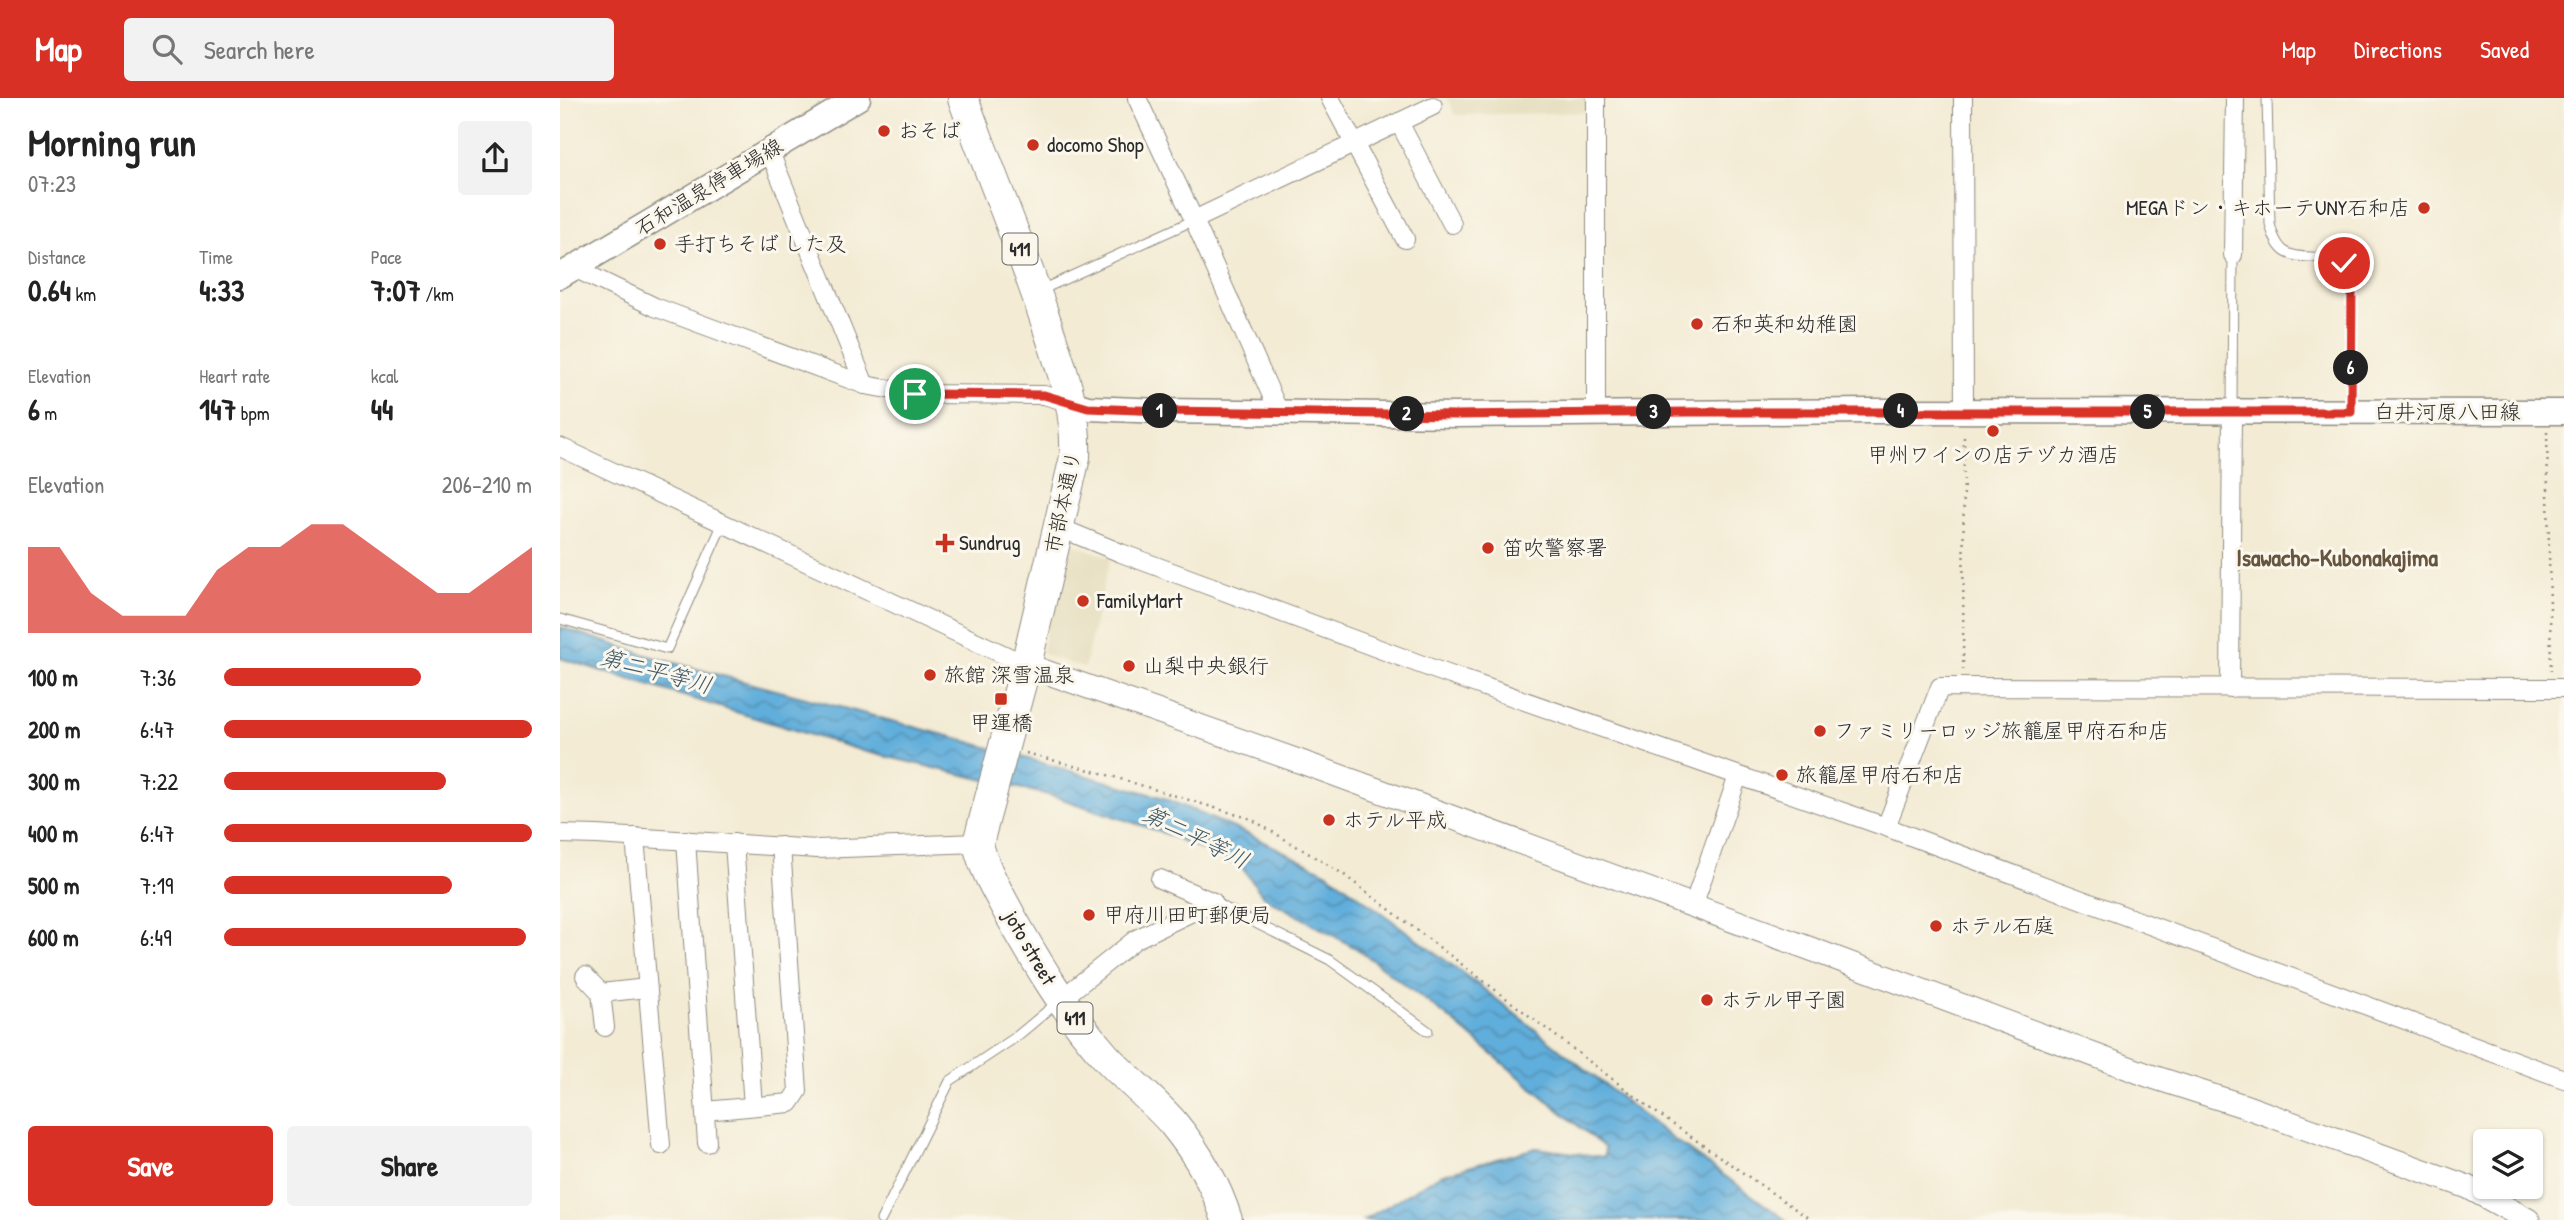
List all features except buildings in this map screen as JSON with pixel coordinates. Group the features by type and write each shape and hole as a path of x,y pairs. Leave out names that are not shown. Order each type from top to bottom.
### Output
{"highway":[{"name":"市部本通り","path":"963,98 1036,292 1071,403 1076,430 1075,457 1026,665 978,843"},
{"name":"joto street","path":"978,843 980,855 996,890 1060,1000 1105,1056 1172,1123 1204,1167 1227,1220"}],"main road":[{"name":"石和温泉停車場線","path":"567,272 858,98"},
{"name":"白井河原八田線","path":"1071,403 1088,408 1161,411 1456,415 1596,412 2555,412"}],"street":[{"path":"1137,98 1279,412"},
{"path":"1329,98 1405,239"},
{"path":"1596,98 1596,412"},
{"path":"1963,98 1964,411"},
{"path":"2233,255 2235,98"},
{"path":"1194,220 1433,106"},
{"path":"1399,122 1452,225"},
{"path":"769,150 865,385"},
{"path":"567,272 865,385 915,394 1044,395 1071,403"},
{"path":"2230,688 2232,412"},
{"path":"560,447 1026,665 1304,763 2150,1076 2247,1107 2468,1186 2528,1220"},
{"path":"1058,527 1121,553 1424,665 1886,827 2564,1079"},
{"path":"1886,827 1940,687 2557,688"},
{"path":"1693,906 1738,776"},
{"path":"560,834 817,849 978,843"},
{"path":"635,837 661,1145"},
{"path":"686,840 707,1143"},
{"path":"734,843 753,1106"},
{"path":"705,1111 790,1103 798,1091 781,846"},
{"path":"1160,879 1213,902"},
{"path":"1060,1000 1136,939 1213,902"},
{"path":"585,976 601,993 605,1027"},
{"path":"601,993 647,988"}],"lane":[{"path":"2267,98 2270,223 2274,243 2290,256 2331,257 2344,263 2352,285 2351,412"},
{"path":"1036,292 1194,220"},
{"path":"2232,412 2233,255"},
{"path":"560,619 667,649 723,523"},
{"path":"1213,902 1330,960 1428,1031"},
{"path":"881,1220 950,1081 1016,1037 1060,1000"}],"path":[{"path":"1963,686 1964,411"},
{"path":"2555,412 2557,688"},
{"path":"1004,747 1101,773 1251,819 1343,874 1661,1116 1811,1220"}],"shaded area":[{"path":"1447,98 1591,98 1591,112 1455,115"},
{"path":"1065,541 1110,558 1084,668 1046,655 1042,650"}],"water":[{"name":"第二平等川","path":"560,627 652,657 952,737 1164,798 1250,835 1328,873 1480,986 1669,1136 1786,1220 1364,1220 1440,1175 1536,1148 1604,1157 1605,1148 1445,1015 1359,950 1263,896 1241,866 1159,831 1053,796 863,751 560,658"}],"place":[{"name":"おそば","path":"884,131"},
{"name":"docomo Shop","path":"1033,145"},
{"name":"MEGAドン・キホーテUNY石和店","path":"2424,208"},
{"name":"手打ちそば した及","path":"660,244"},
{"name":"石和英和幼稚園","path":"1697,324"},
{"name":"甲州ワインの店テヅカ酒店","path":"1993,431"},
{"name":"Sundrug","path":"945,543"},
{"name":"笛吹警察署","path":"1488,548"},
{"name":"FamilyMart","path":"1083,601"},
{"name":"山梨中央銀行","path":"1129,666"},
{"name":"旅館 深雪温泉","path":"930,675"},
{"name":"甲運橋","path":"1001,699"},
{"name":"ファミリーロッジ旅籠屋甲府石和店","path":"1820,731"},
{"name":"旅籠屋甲府石和店","path":"1782,775"},
{"name":"ホテル平成","path":"1329,820"},
{"name":"甲府川田町郵便局","path":"1089,915"},
{"name":"ホテル石庭","path":"1936,926"},
{"name":"ホテル甲子園","path":"1707,1000"}],"district":[{"name":"Isawacho-Kubonakajima","path":"2337,558"}],"route":[{"path":"915,394 1044,395 1088,408 1161,411 1456,415 1596,412 2351,412 2352,285 2344,263"}]}
